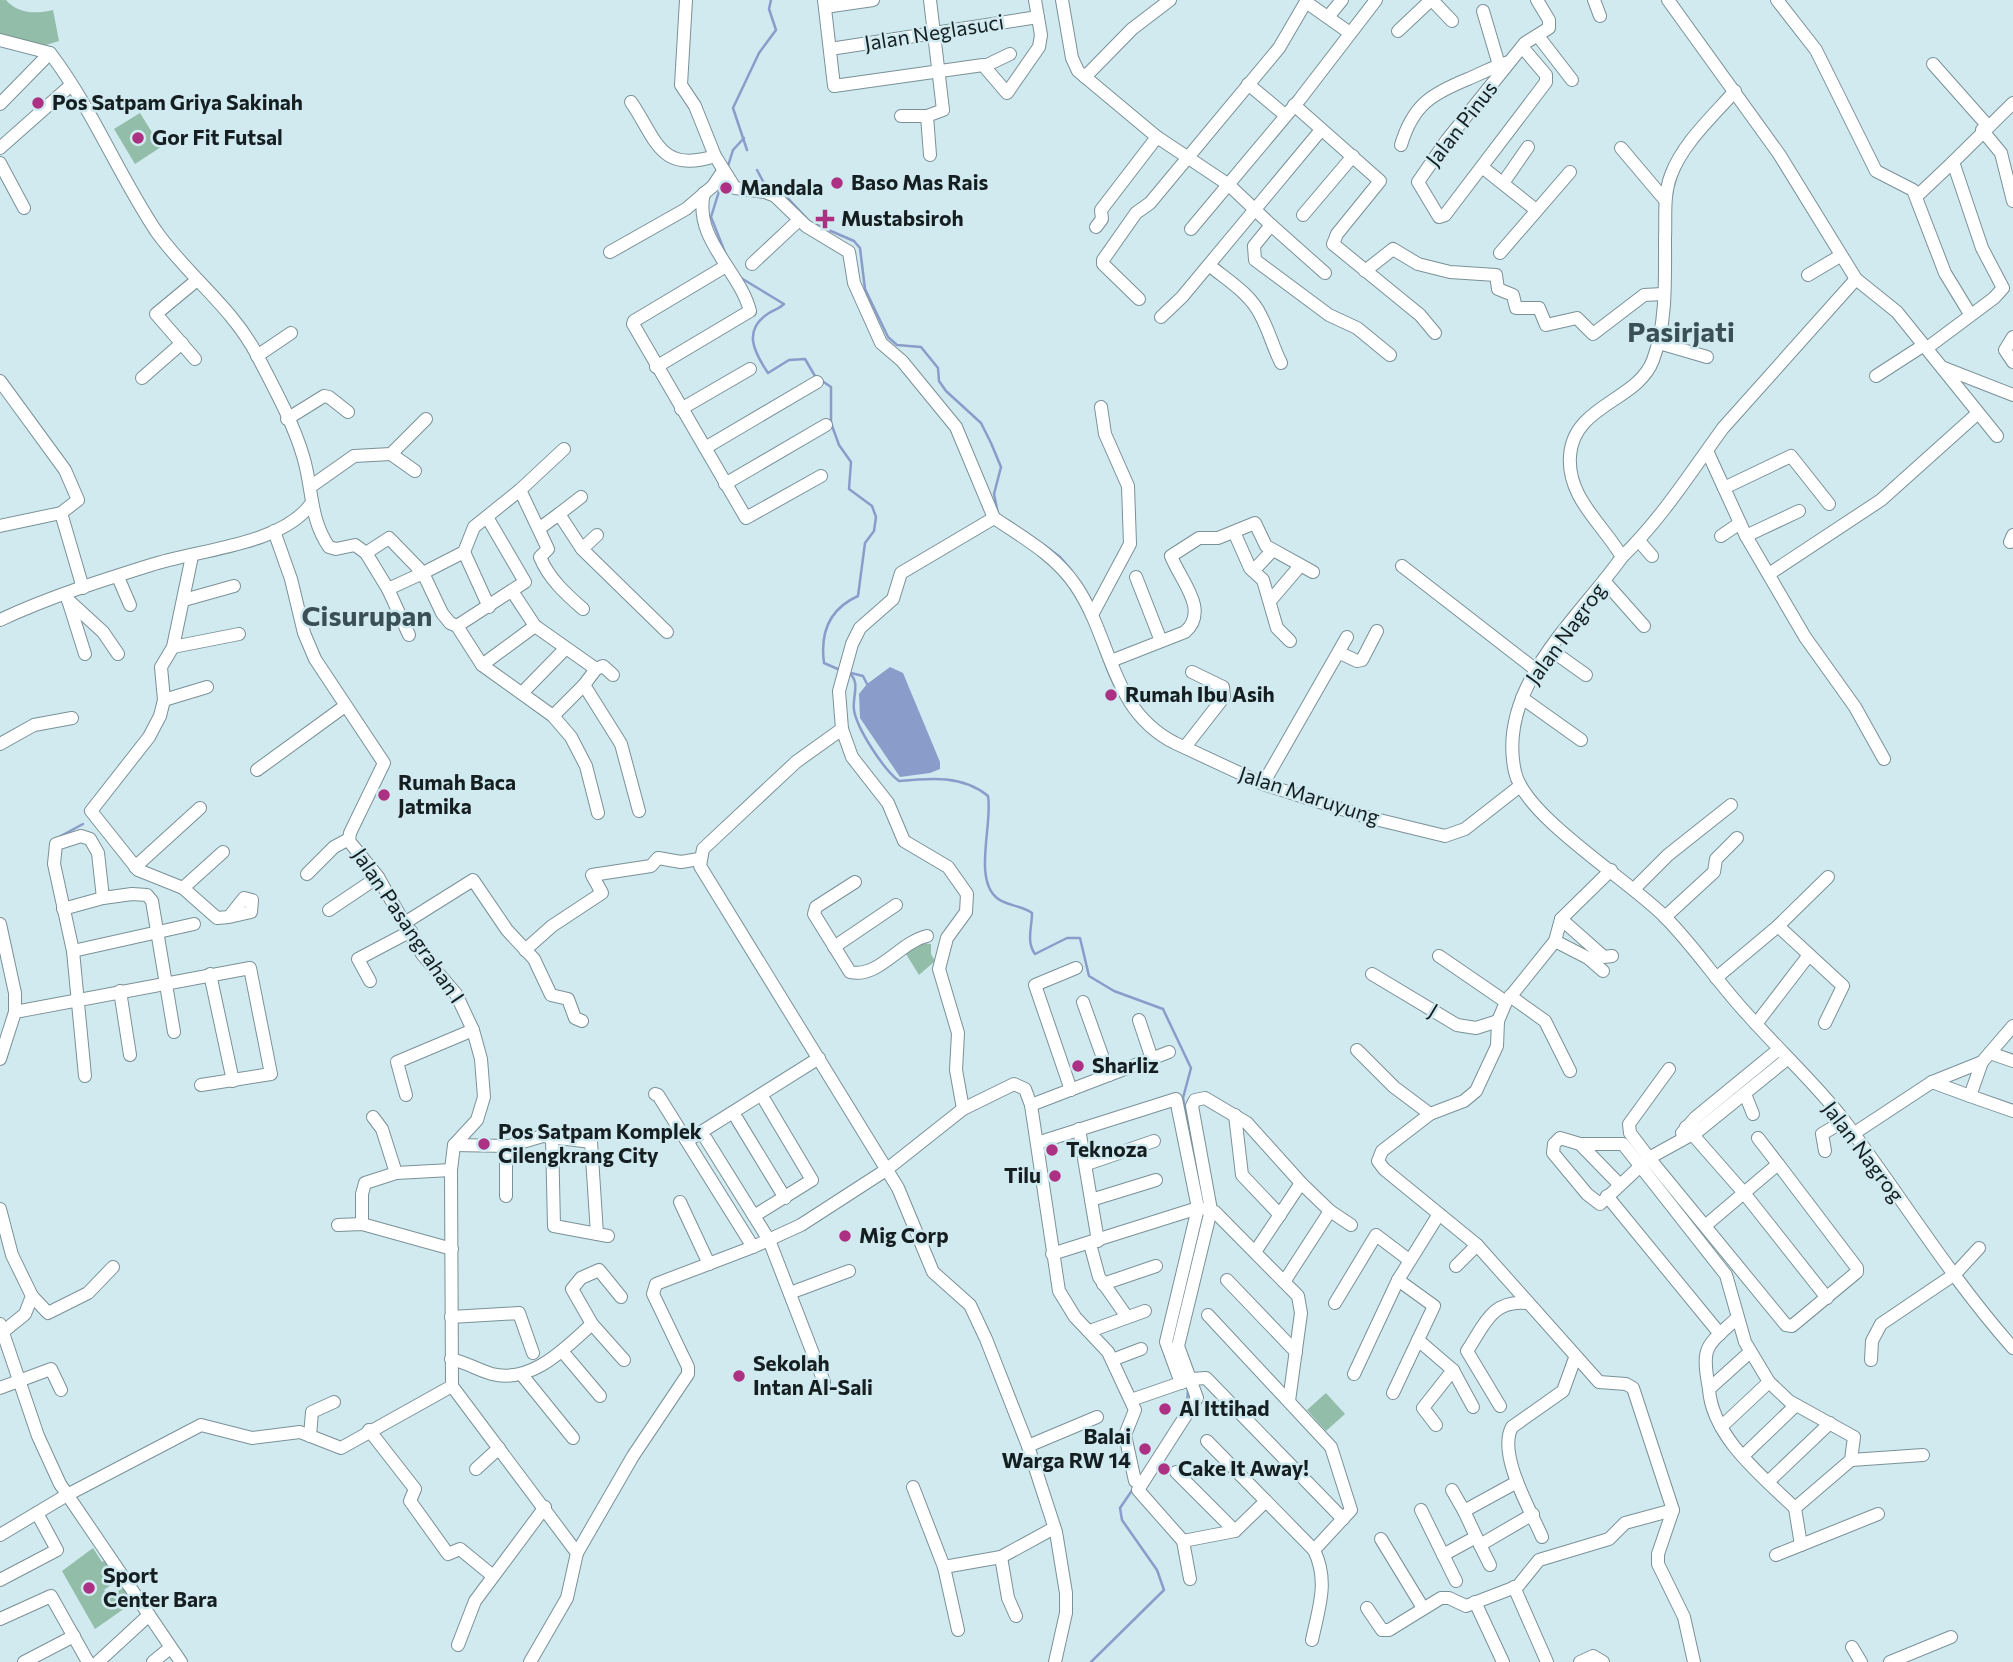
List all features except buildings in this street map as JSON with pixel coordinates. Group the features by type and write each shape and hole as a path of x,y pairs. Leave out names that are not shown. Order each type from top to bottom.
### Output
{"street":[{"path":"687,0 681,85 695,106 715,156 725,173 738,189 775,196 799,220 849,252 854,283 881,343 909,368 956,427 994,518 901,573 894,599 857,633 839,691 842,729 852,757 888,803 904,841 948,867 967,894 966,912 951,930 945,944 939,978 958,1033 956,1070 963,1109"},
{"path":"873,0 824,4 834,86 987,65 1010,54"},
{"path":"901,116 927,116 943,110 941,71 930,0"},
{"path":"987,65 1006,93 1009,93 1039,47 1035,0"},
{"path":"1085,77 1132,29 1170,0"},
{"path":"1328,17 1342,0"},
{"path":"1191,229 1290,110 1376,0"},
{"path":"1398,30 1431,0 1452,21"},
{"path":"1537,0 1550,24 1538,36 1572,80"},
{"path":"1595,0 1600,16"},
{"path":"1668,0 1802,188 1856,279 1897,312 1997,436"},
{"path":"1777,0 1816,50 1850,125 1876,171 1885,178 1910,187 1917,196 1932,243 1970,314"},
{"path":"1063,1 1073,63 1085,77 1157,137 1229,185 1325,273"},
{"path":"1139,299 1103,264 1103,260 1136,213 1150,203 1279,48 1307,1 1350,33"},
{"path":"1401,145 1408,122 1430,98 1504,64 1483,12"},
{"name":"Jalan Neglasuci","path":"830,49 1038,17"},
{"name":"Jalan Pinus","path":"1482,167 1440,218 1418,185 1433,158 1504,64 1523,48 1527,41 1538,36"},
{"path":"0,40 50,53 156,231 197,280 215,296 257,356 303,454 310,486 310,505 329,547 337,549 351,544 366,553 388,589 409,635"},
{"path":"1523,48 1547,80 1482,167 1536,210"},
{"path":"0,104 50,53"},
{"path":"1933,64 2007,153 2013,201"},
{"path":"1248,84 1321,130 1377,176 1379,185 1333,243 1420,315 1435,333"},
{"path":"0,148 70,86"},
{"path":"1622,557 1577,495 1570,467 1570,451 1578,430 1590,416 1646,375 1659,343 1665,200 1671,174 1680,155 1735,91"},
{"path":"631,102 658,149 676,158 698,162 715,156"},
{"path":"1917,196 1984,128 2013,103"},
{"path":"927,116 930,155"},
{"path":"1161,317 1209,265 1321,130"},
{"path":"1096,228 1102,219 1101,210 1157,137"},
{"path":"1503,183 1528,147"},
{"path":"1622,148 1665,200"},
{"path":"1303,215 1353,156"},
{"path":"1877,376 1925,347 1994,299 2003,286 1982,248 1952,162"},
{"path":"0,163 24,208"},
{"path":"1500,253 1570,172"},
{"path":"610,252 672,219 709,190 725,173"},
{"path":"656,367 749,313 750,309 705,228 709,190"},
{"path":"752,264 799,220"},
{"path":"1271,225 1254,246 1255,260 1329,315 1357,328 1390,355"},
{"path":"1364,271 1393,249 1418,264 1439,270 1496,275 1498,289 1513,295 1516,308 1539,308 1546,325 1577,318 1593,334 1644,295 1663,294"},
{"path":"1808,275 1840,256"},
{"path":"726,265 633,324 743,516 750,519 821,476"},
{"path":"1209,265 1244,293 1261,316 1281,363"},
{"name":"Jalan Nagrog","path":"1856,279 1723,428 1708,453 1639,541 1622,557 1536,670 1522,698 1512,738 1515,773 1520,786 1538,809 1665,917 1783,1055 1844,1121 1955,1274 2013,1348"},
{"path":"195,359 156,313 197,280"},
{"path":"257,356 291,333"},
{"path":"2013,337 2005,350 2013,362"},
{"path":"1659,343 1707,357"},
{"path":"142,378 181,344"},
{"path":"681,409 750,369"},
{"path":"1944,369 1964,374 2013,395"},
{"path":"1955,387 1964,374"},
{"path":"0,381 73,482 78,500 61,513 0,526"},
{"path":"705,448 817,382"},
{"path":"287,419 324,396 348,412"},
{"path":"1092,615 1130,544 1128,486 1105,434 1101,407"},
{"path":"1769,574 1881,500 1978,413"},
{"path":"391,454 426,419"},
{"path":"725,484 826,425"},
{"path":"388,589 464,552 473,527 520,490 564,449"},
{"path":"1708,453 1746,536 1805,637 1855,707 1884,760"},
{"path":"310,486 354,457 391,454 415,471"},
{"path":"1724,488 1791,456 1829,504"},
{"path":"520,490 548,549 540,557 543,565 559,587 583,609"},
{"path":"540,528 581,497"},
{"path":"0,620 154,564 192,556 283,528 310,505"},
{"path":"1746,536 1799,511"},
{"path":"61,513 83,588"},
{"path":"559,514 582,549 667,632"},
{"path":"457,626 524,584 525,579 487,517"},
{"name":"Jalan Maruyung","path":"994,518 1055,561 1077,588 1092,615 1120,689 1131,706 1161,735 1263,784 1367,817 1451,836 1496,806 1520,786"},
{"path":"1111,661 1185,632 1197,616 1171,554 1205,536 1218,538 1255,523 1266,546 1299,567 1313,572"},
{"path":"1721,536 1740,523"},
{"name":"Jalan Pasangrahan I","path":"274,531 291,579 304,633 315,659 384,765 349,839 378,877 429,963 462,1003 473,1030 481,1059 484,1097 477,1120 454,1145"},
{"path":"1234,532 1253,571 1264,580 1277,628 1290,641"},
{"path":"582,549 597,535"},
{"path":"366,553 389,538 423,573 442,613 450,623 457,626 482,665 553,716 578,748 598,813"},
{"path":"1639,541 1652,556"},
{"path":"1253,571 1272,551"},
{"path":"464,552 489,607"},
{"path":"192,556 173,647 161,667 163,700 149,737 91,811 135,867 183,888 218,919 229,917"},
{"path":"1402,566 1536,670"},
{"path":"1270,601 1299,567"},
{"path":"118,577 130,605"},
{"path":"1136,577 1161,641"},
{"path":"1605,582 1644,626"},
{"path":"184,600 234,586"},
{"path":"512,591 534,626 596,669"},
{"path":"67,596 85,654"},
{"path":"67,596 103,632 118,654"},
{"path":"482,665 534,626"},
{"path":"1340,653 1357,661 1362,660 1377,631"},
{"path":"173,647 239,634"},
{"path":"1263,784 1322,676 1340,653 1347,637"},
{"path":"522,694 565,649"},
{"path":"1551,650 1586,675"},
{"path":"553,716 596,669 603,666 613,675"},
{"path":"1185,747 1224,697 1223,687 1192,672"},
{"path":"584,685 621,744 639,811"},
{"path":"163,700 207,687"},
{"path":"1522,698 1581,740"},
{"path":"257,770 345,706"},
{"path":"0,744 34,725 72,719"},
{"path":"842,729 775,780 704,849 699,859 700,866 898,1188 933,1272 972,1308 1028,1446 1054,1528 1066,1593 1066,1613 1055,1662"},
{"path":"1634,889 1668,855 1731,805"},
{"path":"135,867 200,808"},
{"path":"85,1076 72,951 53,851 56,844 81,836 90,839 95,847 103,898"},
{"path":"1665,917 1714,872 1717,859 1737,838"},
{"path":"307,874 334,846 349,839"},
{"path":"183,888 223,852"},
{"path":"525,950 552,926 601,893 592,875 651,866 658,858 681,862 699,859"},
{"path":"1611,870 1561,919 1555,941 1508,999 1498,1021 1499,1040 1483,1081 1464,1101 1430,1114 1382,1151 1378,1161 1384,1169 1477,1245 1601,1384 1622,1384 1633,1388 1673,1510 1658,1560 1684,1617 1694,1662"},
{"path":"328,910 378,877"},
{"path":"1716,978 1778,926 1829,877"},
{"path":"370,981 358,959 473,880 541,971 552,996 567,998 575,1018 582,1021"},
{"path":"855,882 816,907 814,914 850,972 859,974 869,968 876,968 926,937 945,944"},
{"path":"63,909 103,898 147,895 152,901 168,982 174,1032"},
{"path":"834,947 896,905"},
{"path":"1561,919 1604,957 1612,956"},
{"path":"0,924 4,955 15,993 15,1012 0,1059"},
{"path":"72,951 194,924"},
{"path":"1778,926 1843,986 1825,1023"},
{"path":"1555,941 1588,958 1602,971"},
{"path":"1756,1024 1809,955"},
{"path":"1439,956 1545,1021 1570,1071"},
{"path":"15,1012 247,967 254,977 271,1074 201,1085"},
{"path":"1071,1090 1035,985 1076,968"},
{"path":"209,974 233,1081"},
{"name":"J","path":"1373,974 1457,1025 1476,1028 1498,1021"},
{"path":"120,992 130,1055"},
{"path":"1083,1002 1109,1075"},
{"path":"1139,1020 1153,1059"},
{"path":"1970,1096 1986,1058 2013,1026"},
{"path":"406,1095 397,1071 397,1062 473,1030"},
{"path":"1357,1050 1394,1087 1430,1114"},
{"path":"1031,1105 1170,1052"},
{"path":"1758,1138 1857,1268 1855,1275 1792,1326 1786,1325 1705,1226 1645,1162 1623,1144 1580,1144 1560,1138 1554,1144 1553,1153 1596,1203 1600,1204 1645,1162 1745,1094 1783,1055"},
{"path":"1690,1131 1783,1055"},
{"path":"687,1141 819,1058"},
{"path":"1853,1134 1932,1082 1986,1058 2013,1062"},
{"path":"1669,1069 1628,1127 1645,1162 1726,1275 1737,1318 1750,1352 1769,1382 1796,1405 1854,1437 1851,1460"},
{"path":"1932,1082 2013,1111"},
{"path":"530,1662 567,1598 577,1553 633,1456 688,1374 688,1367 653,1289 658,1282 753,1247 801,1225 886,1170 963,1109 1014,1084 1025,1088 1031,1105 1059,1291 1070,1311 1090,1331 1112,1360 1131,1400 1135,1410 1125,1435 1137,1485 1183,1541 1189,1579"},
{"path":"655,1094 753,1247"},
{"path":"1745,1094 1753,1114"},
{"path":"1037,1143 1173,1098 1204,1209 1255,1252 1298,1296 1301,1313 1289,1401"},
{"path":"1137,1485 1196,1401 1166,1342 1204,1209 1192,1106 1198,1098 1205,1098 1255,1130 1301,1183 1330,1211 1351,1225"},
{"path":"754,1216 810,1182 812,1177 765,1101"},
{"path":"1235,1115 1242,1175 1280,1215"},
{"path":"373,1117 382,1129 396,1173"},
{"path":"737,1119 785,1198"},
{"path":"1825,1151 1822,1135 1844,1121"},
{"path":"1079,1129 1091,1200 1093,1263 1103,1284 1119,1303 1127,1318"},
{"path":"1690,1131 1744,1193 1827,1298"},
{"path":"552,1137 554,1226 603,1235 593,1144 552,1137 539,1136 506,1146 454,1145 451,1170 452,1386 577,1553"},
{"path":"706,1139 769,1240 824,1382"},
{"path":"1087,1164 1154,1141"},
{"path":"1580,1144 1619,1184"},
{"path":"506,1146 506,1196"},
{"path":"1705,1226 1779,1164"},
{"path":"362,1224 362,1194 365,1183 396,1173 451,1170"},
{"path":"1091,1200 1156,1180"},
{"path":"1255,1252 1301,1183"},
{"path":"1608,1196 1720,1334"},
{"path":"680,1202 709,1264"},
{"path":"0,1209 12,1255 32,1296 48,1313 88,1293 113,1267"},
{"path":"1052,1254 1204,1209"},
{"path":"1284,1282 1330,1211"},
{"path":"1354,1374 1398,1280 1409,1260 1417,1253 1438,1213"},
{"path":"338,1225 362,1224 452,1249"},
{"path":"1335,1303 1376,1235 1409,1260"},
{"path":"1456,1266 1477,1245"},
{"path":"1871,1360 1872,1341 1881,1324 1955,1274 1979,1248"},
{"path":"0,1262 12,1255"},
{"path":"1103,1284 1156,1266"},
{"path":"621,1297 599,1270 574,1284 575,1298 592,1324 624,1360"},
{"path":"790,1293 849,1271"},
{"path":"1227,1280 1296,1352"},
{"path":"1393,1393 1434,1306 1398,1280"},
{"path":"32,1296 25,1314 1,1327 38,1436 67,1495 181,1662"},
{"path":"1500,1406 1467,1352 1500,1306 1512,1302 1526,1303"},
{"path":"1090,1331 1145,1311"},
{"path":"451,1317 521,1314 533,1353"},
{"path":"1208,1315 1331,1447 1347,1514"},
{"path":"1737,1318 1704,1355 1709,1389 1721,1427 1795,1508 1801,1545"},
{"path":"451,1359 490,1374 522,1375 562,1351 592,1324"},
{"path":"1418,1340 1453,1370 1473,1406"},
{"path":"1112,1360 1142,1349"},
{"path":"562,1351 600,1396"},
{"path":"1709,1389 1750,1352"},
{"path":"1542,1537 1517,1482 1510,1456 1510,1431 1563,1391 1575,1358"},
{"path":"0,1388 51,1369 61,1390"},
{"path":"1436,1425 1423,1408 1453,1370"},
{"path":"522,1375 573,1438"},
{"path":"1131,1400 1204,1377 1347,1514"},
{"path":"1721,1427 1769,1382"},
{"path":"0,1535 67,1495 201,1425 252,1438 288,1432 310,1436 337,1449 452,1386"},
{"path":"310,1436 312,1412 334,1402"},
{"path":"1744,1455 1796,1405"},
{"path":"1028,1446 1097,1417"},
{"path":"1769,1481 1830,1423"},
{"path":"369,1430 415,1489 410,1501 447,1553 459,1548 494,1576"},
{"path":"1207,1441 1314,1550 1323,1569 1322,1594 1312,1640"},
{"path":"476,1469 499,1448"},
{"path":"1795,1508 1851,1460 1923,1455"},
{"path":"1176,1472 1235,1531"},
{"path":"1464,1511 1517,1482"},
{"path":"913,1487 944,1567 958,1630"},
{"path":"1452,1490 1490,1565"},
{"path":"1183,1541 1235,1531 1266,1501"},
{"path":"458,1645 471,1608 545,1507"},
{"path":"1421,1510 1456,1581"},
{"path":"1367,1608 1382,1630 1389,1630 1441,1598 1451,1598 1463,1606 1475,1602 1524,1581 1539,1560 1609,1539 1625,1523 1673,1510"},
{"path":"0,1580 57,1550 37,1513"},
{"path":"1314,1550 1347,1514"},
{"path":"1443,1555 1532,1514"},
{"path":"1776,1555 1878,1514"},
{"path":"944,1567 1001,1557 1054,1528"},
{"path":"1381,1539 1423,1608"},
{"path":"1001,1557 1008,1598 1016,1616"},
{"path":"1514,1587 1547,1662"},
{"path":"0,1619 51,1596 88,1662"},
{"path":"1475,1602 1503,1662"},
{"path":"98,1662 149,1615"},
{"path":"24,1662 75,1636"},
{"path":"1891,1662 1951,1637"},
{"path":"1852,1647 1861,1662"},
{"path":"153,1662 170,1648"},
{"path":"1580,1662 1593,1656 1603,1662"}],"green space":[{"path":"0,0 6,0 16,8 28,12 53,10 59,41 46,45 0,38"},
{"name":"Gor Fit Futsal","path":"140,113 161,147 135,164 114,129"},
{"path":"921,943 931,944 931,954 935,961 919,975 906,954"},
{"path":"1326,1393 1345,1414 1326,1431 1307,1410"},
{"name":"Sport Center Bara","path":"93,1548 102,1562 107,1559 121,1578 104,1590 109,1598 125,1586 135,1601 95,1629 62,1571"}],"water":[{"path":"890,667 903,673 940,762 940,769 900,777 860,718 859,694 867,684"}],"waterway":[{"path":"747,150 733,108 759,53 776,30 769,9 771,0"},
{"path":"728,166 733,150 744,138"},
{"path":"757,170 765,185 784,194 810,222 854,241 860,248 865,289 888,337 897,345 921,347 938,368 939,381 946,391 981,423 1001,467 994,494 998,514"},
{"path":"721,185 711,217 726,255"},
{"path":"741,278 784,304 761,320 753,334 758,357 768,373 789,360 805,359 815,376 831,387 831,423 839,445 851,462 849,489 872,506 876,517 874,531 865,543 858,596 833,615 825,632 824,663 840,670"},
{"path":"1044,545 1072,571"},
{"path":"849,673 855,681 854,710 860,728 893,776 899,781 957,781 988,796 986,878 997,898 1032,913 1030,939 1035,954 1067,938 1080,938 1089,976 1114,991 1163,1009 1191,1068 1183,1098 1201,1194"},
{"path":"851,673 863,676 867,684"},
{"path":"59,837 83,824"},
{"path":"1174,1333 1203,1214"},
{"path":"1187,1404 1188,1390"},
{"path":"1091,1662 1164,1590 1157,1570 1122,1520 1120,1508 1133,1489"}],"place":[{"name":"Pos Satpam Griya Sakinah","path":"38,103"},
{"name":"Gor Fit Futsal","path":"138,138"},
{"name":"Baso Mas Rais","path":"837,183"},
{"name":"Mandala","path":"726,188"},
{"name":"Mustabsiroh","path":"825,219"},
{"name":"Rumah Ibu Asih","path":"1111,695"},
{"name":"Rumah Baca Jatmika","path":"384,795"},
{"name":"Sharliz","path":"1078,1066"},
{"name":"Pos Satpam Komplek Cilengkrang City","path":"484,1144"},
{"name":"Teknoza","path":"1052,1150"},
{"name":"Tilu","path":"1055,1176"},
{"name":"Mig Corp","path":"845,1236"},
{"name":"Sekolah Intan Al-Sali","path":"739,1376"},
{"name":"Al Ittihad","path":"1165,1409"},
{"name":"Balai Warga RW 14","path":"1145,1449"},
{"name":"Cake It Away!","path":"1164,1469"},
{"name":"Sport Center Bara","path":"89,1588"}],"district":[{"name":"Pasirjati","path":"1681,332"},
{"name":"Cisurupan","path":"367,616"}]}
